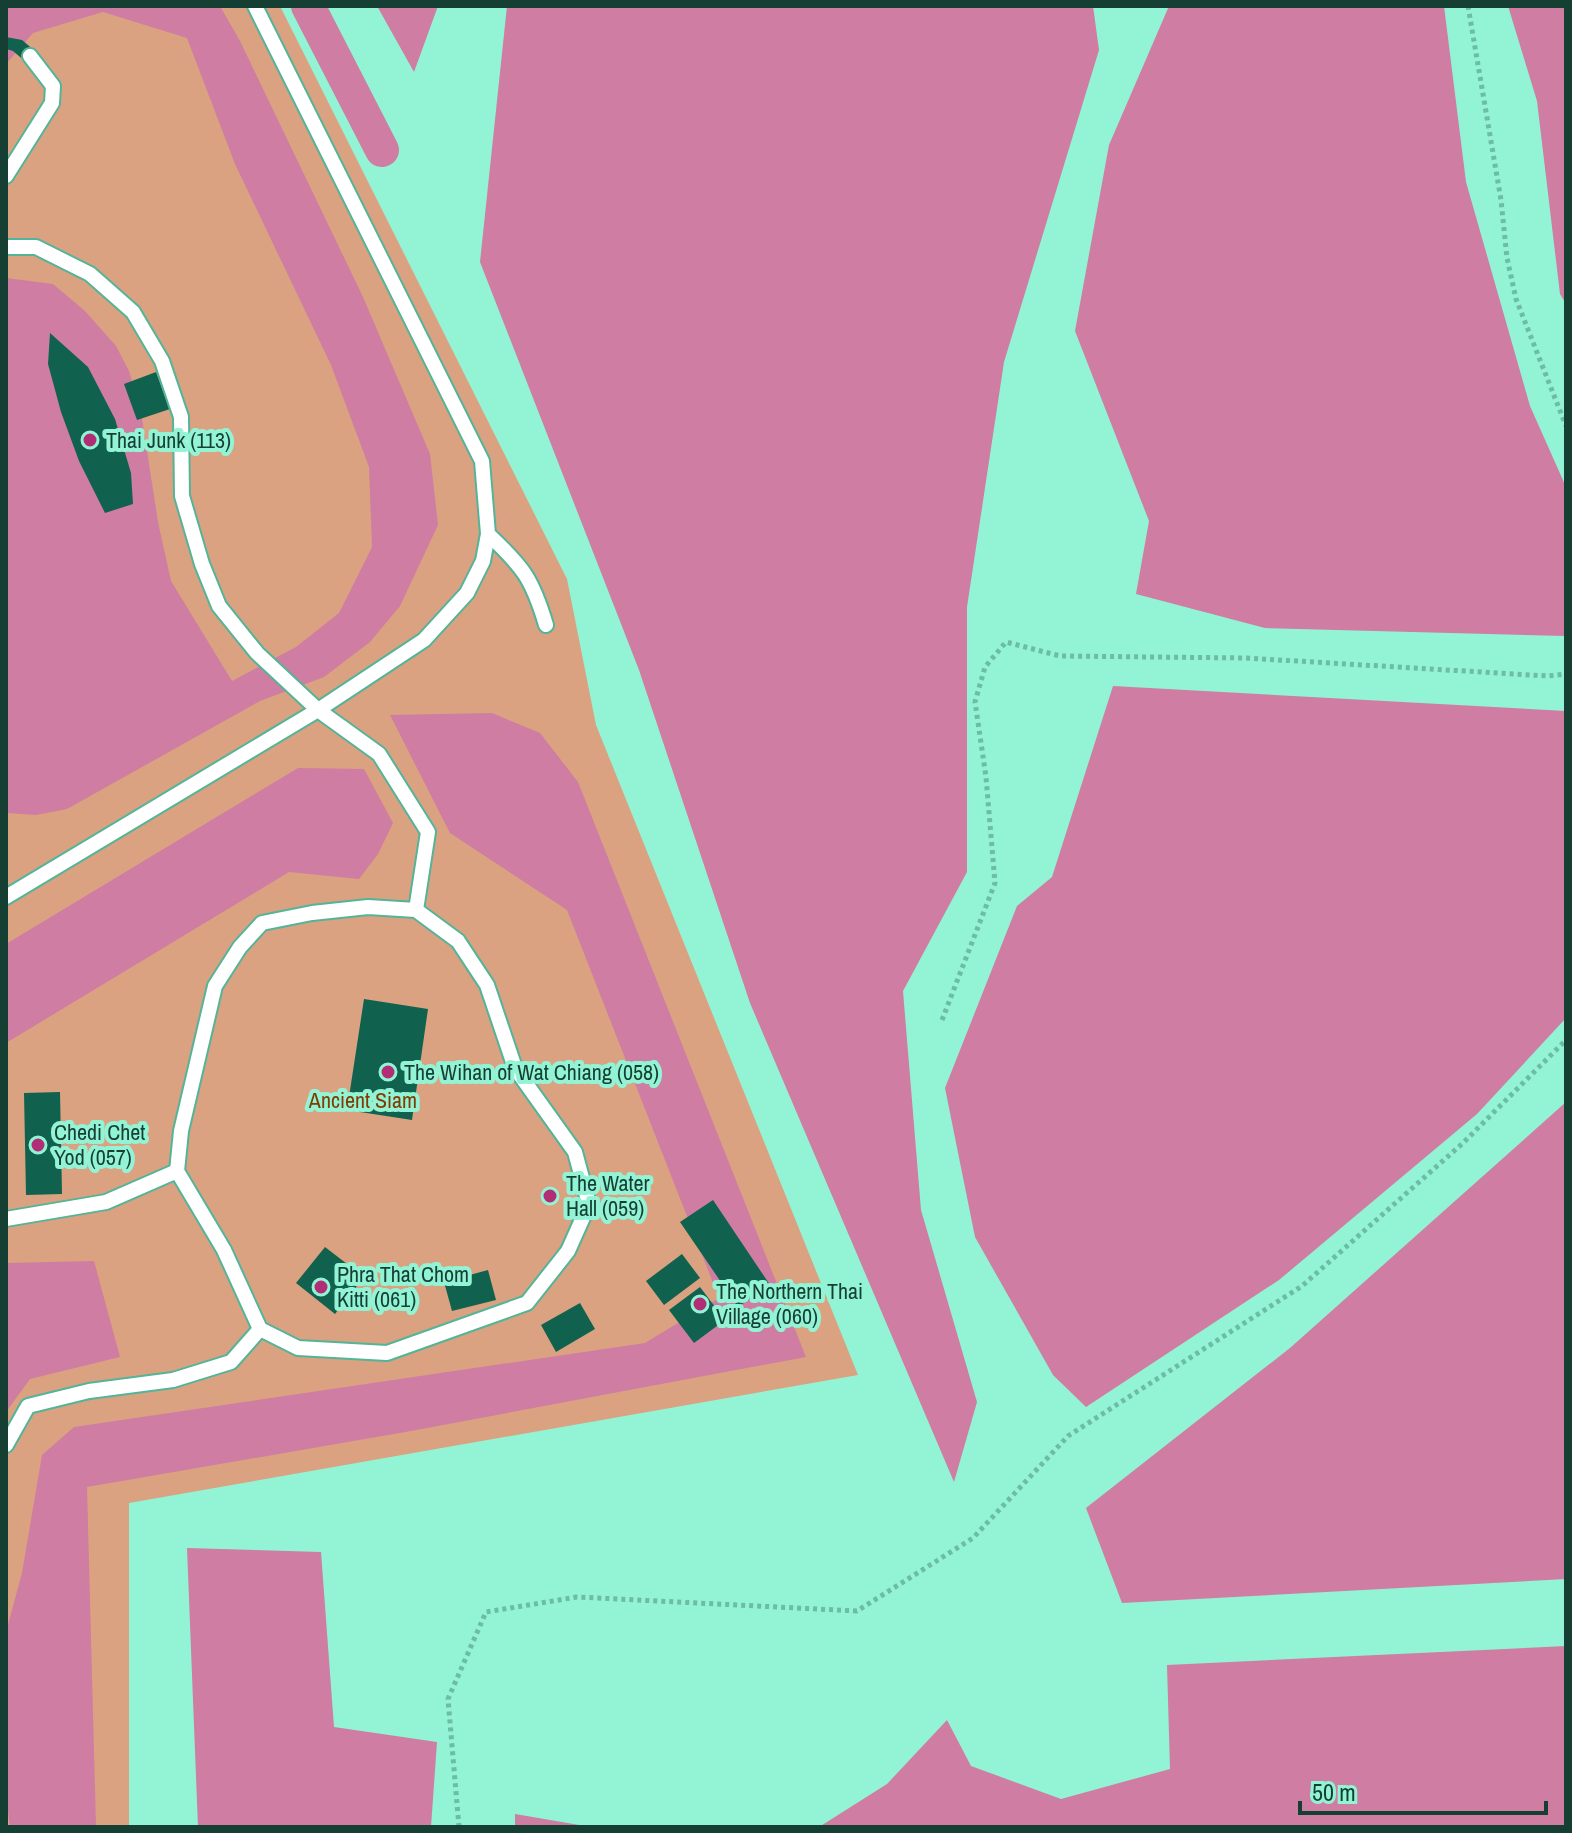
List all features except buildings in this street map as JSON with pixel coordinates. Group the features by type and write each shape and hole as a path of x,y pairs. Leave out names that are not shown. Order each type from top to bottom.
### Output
{"lane":[{"path":"6,897 318,710 424,640 467,593 483,561 488,534 482,461 255,6"},
{"path":"6,176 52,103 53,86 30,56"},
{"path":"6,247 36,247 77,267 90,274 133,312 162,361 181,417 182,496 202,564 219,606 257,653 318,710 379,754 428,832 416,910"},
{"path":"488,534 517,561 536,589 546,625"},
{"path":"368,907 416,910 458,941 487,985 515,1068 575,1152 589,1204 568,1251 527,1303 387,1353 298,1348 260,1329 224,1250 177,1171 181,1131 215,986 240,947 262,923 368,907"},
{"path":"6,1219 106,1202 177,1171"},
{"path":"6,1445 28,1406 89,1391 173,1380 231,1362 260,1329"}],"path":[{"path":"1468,6 1513,285 1566,426"},
{"path":"942,1020 995,883 986,777 975,702 985,667 1006,642 1060,656 1246,658 1548,676 1566,674"},
{"path":"459,1827 448,1699 486,1612 577,1597 857,1611 973,1538 1068,1436 1302,1286 1463,1143 1566,1040"}],"green space":[{"name":"Ancient Siam","path":"6,6 280,6 567,579 596,725 858,1375 129,1503 129,1827 6,1827"}],"shaded area":[{"path":"6,6 220,6 240,41 363,297 430,454 438,525 400,606 370,642 324,677 260,701 67,809 36,815 6,813 6,278 53,284 85,311 116,346 129,371 141,412 158,522 171,581 232,681 296,647 339,613 372,547 369,467 331,365 235,164 187,38 103,12 33,33 6,64"},
{"path":"377,6 438,6 414,72"},
{"path":"507,6 1093,6 1099,50 1004,362 967,607 967,872 903,991 921,1210 977,1402 954,1482 750,1003 639,670 480,262"},
{"path":"1169,6 1444,6 1466,182 1530,406 1566,487 1566,636 1265,628 1136,594 1149,521 1075,331 1109,145"},
{"path":"1508,6 1566,6 1566,304 1560,294 1537,101"},
{"path":"1113,686 1566,711 1566,1018 1477,1114 1279,1280 1086,1407 1053,1375 975,1237 945,1088 1017,906 1052,877"},
{"path":"492,713 540,733 578,782 806,1357 411,1431 87,1487 96,1827 10,1827 6,1797 6,1632 22,1573 42,1455 74,1427 645,1343 719,1298 567,910 450,833 390,715"},
{"path":"298,768 364,769 393,823 378,854 359,879 289,872 6,1043 6,944"},
{"path":"1566,1102 1566,1579 1122,1603 1086,1508 1290,1348"},
{"path":"94,1261 120,1357 30,1379 6,1412 6,1263"},
{"path":"187,1548 321,1552 334,1727 437,1742 431,1827 198,1827"},
{"path":"1566,1646 1566,1827 819,1827 887,1784 947,1720 971,1766 1061,1799 1170,1769 1167,1665"},
{"path":"515,1814 591,1827 515,1827"}],"waterway":[{"path":"308,6 382,150"}],"place":[{"name":"Thai Junk (113)","path":"90,440"},
{"name":"The Wihan of Wat Chiang (058)","path":"388,1072"},
{"name":"Chedi Chet Yod (057)","path":"38,1145"},
{"name":"The Water Hall (059)","path":"550,1196"},
{"name":"Phra That Chom Kitti (061)","path":"321,1287"},
{"name":"The Northern Thai Village (060)","path":"700,1304"}]}
